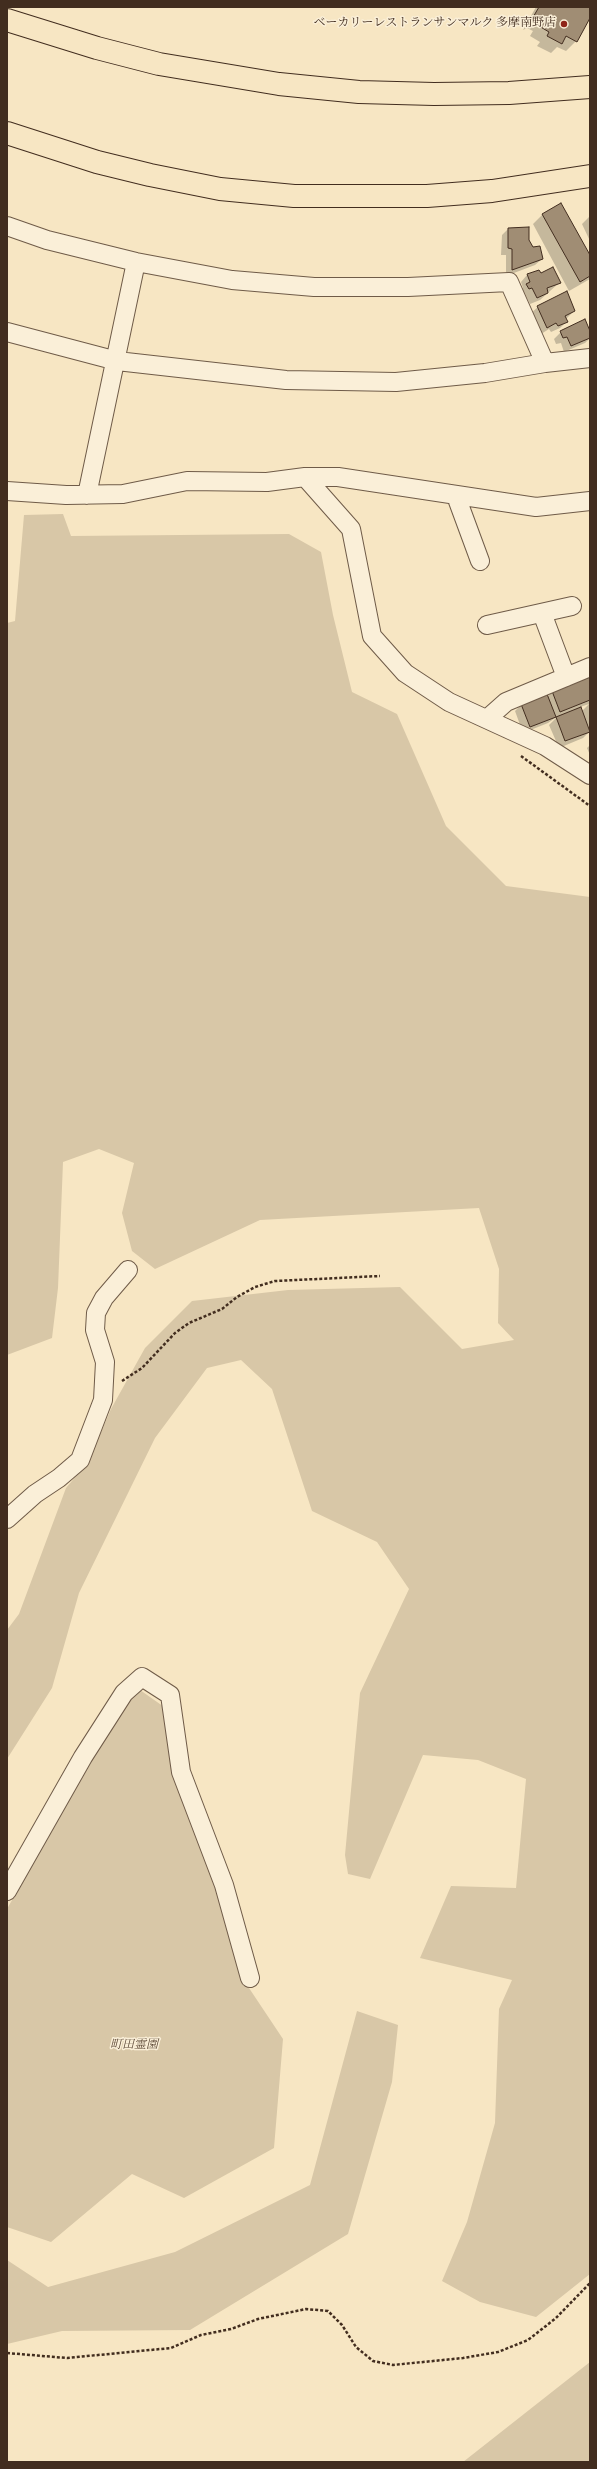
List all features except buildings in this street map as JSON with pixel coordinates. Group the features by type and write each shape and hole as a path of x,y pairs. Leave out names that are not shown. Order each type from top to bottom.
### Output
{"main road":[{"path":"7,20 97,48 159,64 279,84 359,92 434,94 509,93 590,87"},
{"path":"7,133 97,162 150,175 220,189 294,196 427,196 492,191 590,176"}],"street":[{"path":"7,226 46,240 136,262 232,280 314,287 408,287 509,282 545,362"},
{"path":"87,495 117,361 136,262"},
{"path":"7,332 117,361 286,380 396,382 485,373 545,362 590,358"},
{"path":"305,477 351,529 372,636 405,673 449,702 488,718 545,746 590,775"},
{"path":"7,491 87,495 123,494 187,481 268,482 305,477 338,477 536,507 590,501"},
{"path":"456,496 480,561"},
{"path":"487,625 572,606"},
{"path":"542,612 566,677"},
{"path":"488,718 506,702 590,667"},
{"path":"7,1519 34,1494 60,1478 80,1460 103,1400 105,1362 94,1330 96,1313 104,1298 128,1270"},
{"path":"7,1891 82,1757 124,1693 142,1677 170,1695 181,1772 224,1885 250,1978"}],"path":[{"path":"103,1400 120,1382 142,1368 175,1333 189,1323 222,1309 236,1297 254,1287 275,1281 380,1276"},
{"path":"7,2353 67,2358 171,2348 201,2335 231,2329 258,2319 306,2309 328,2311 342,2325 356,2347 373,2361 393,2365 464,2358 498,2352 528,2340 556,2318 590,2283"}],"green space":[{"path":"63,514 71,536 289,534 321,552 333,615 352,692 397,714 446,826 506,886 590,897 590,2274 536,2317 480,2302 442,2281 467,2222 495,2123 499,2009 512,1980 420,1958 451,1886 516,1888 526,1779 478,1760 423,1755 370,1879 348,1874 345,1855 360,1693 409,1589 377,1542 312,1511 272,1389 241,1360 207,1368 155,1438 79,1593 52,1688 7,1759 7,1630 19,1614 66,1488 88,1462 111,1409 145,1348 192,1301 288,1290 400,1287 462,1349 514,1340 498,1323 499,1269 479,1208 260,1220 155,1269 132,1251 122,1213 134,1163 99,1149 63,1162 58,1288 52,1338 7,1355 7,623 15,621 24,515"},
{"name":"町田霊園","path":"140,1690 167,1709 243,1979 283,2039 274,2148 184,2198 132,2174 51,2242 7,2227 7,1909 92,1757 129,1698"},
{"path":"357,2011 398,2025 392,2082 348,2234 190,2330 62,2331 7,2344 7,2260 48,2287 175,2252 310,2185"},
{"path":"590,2362 590,2462 463,2462"}],"place":[{"name":"ベーカリーレストランサンマルク 多摩南野店","path":"564,24"}]}
